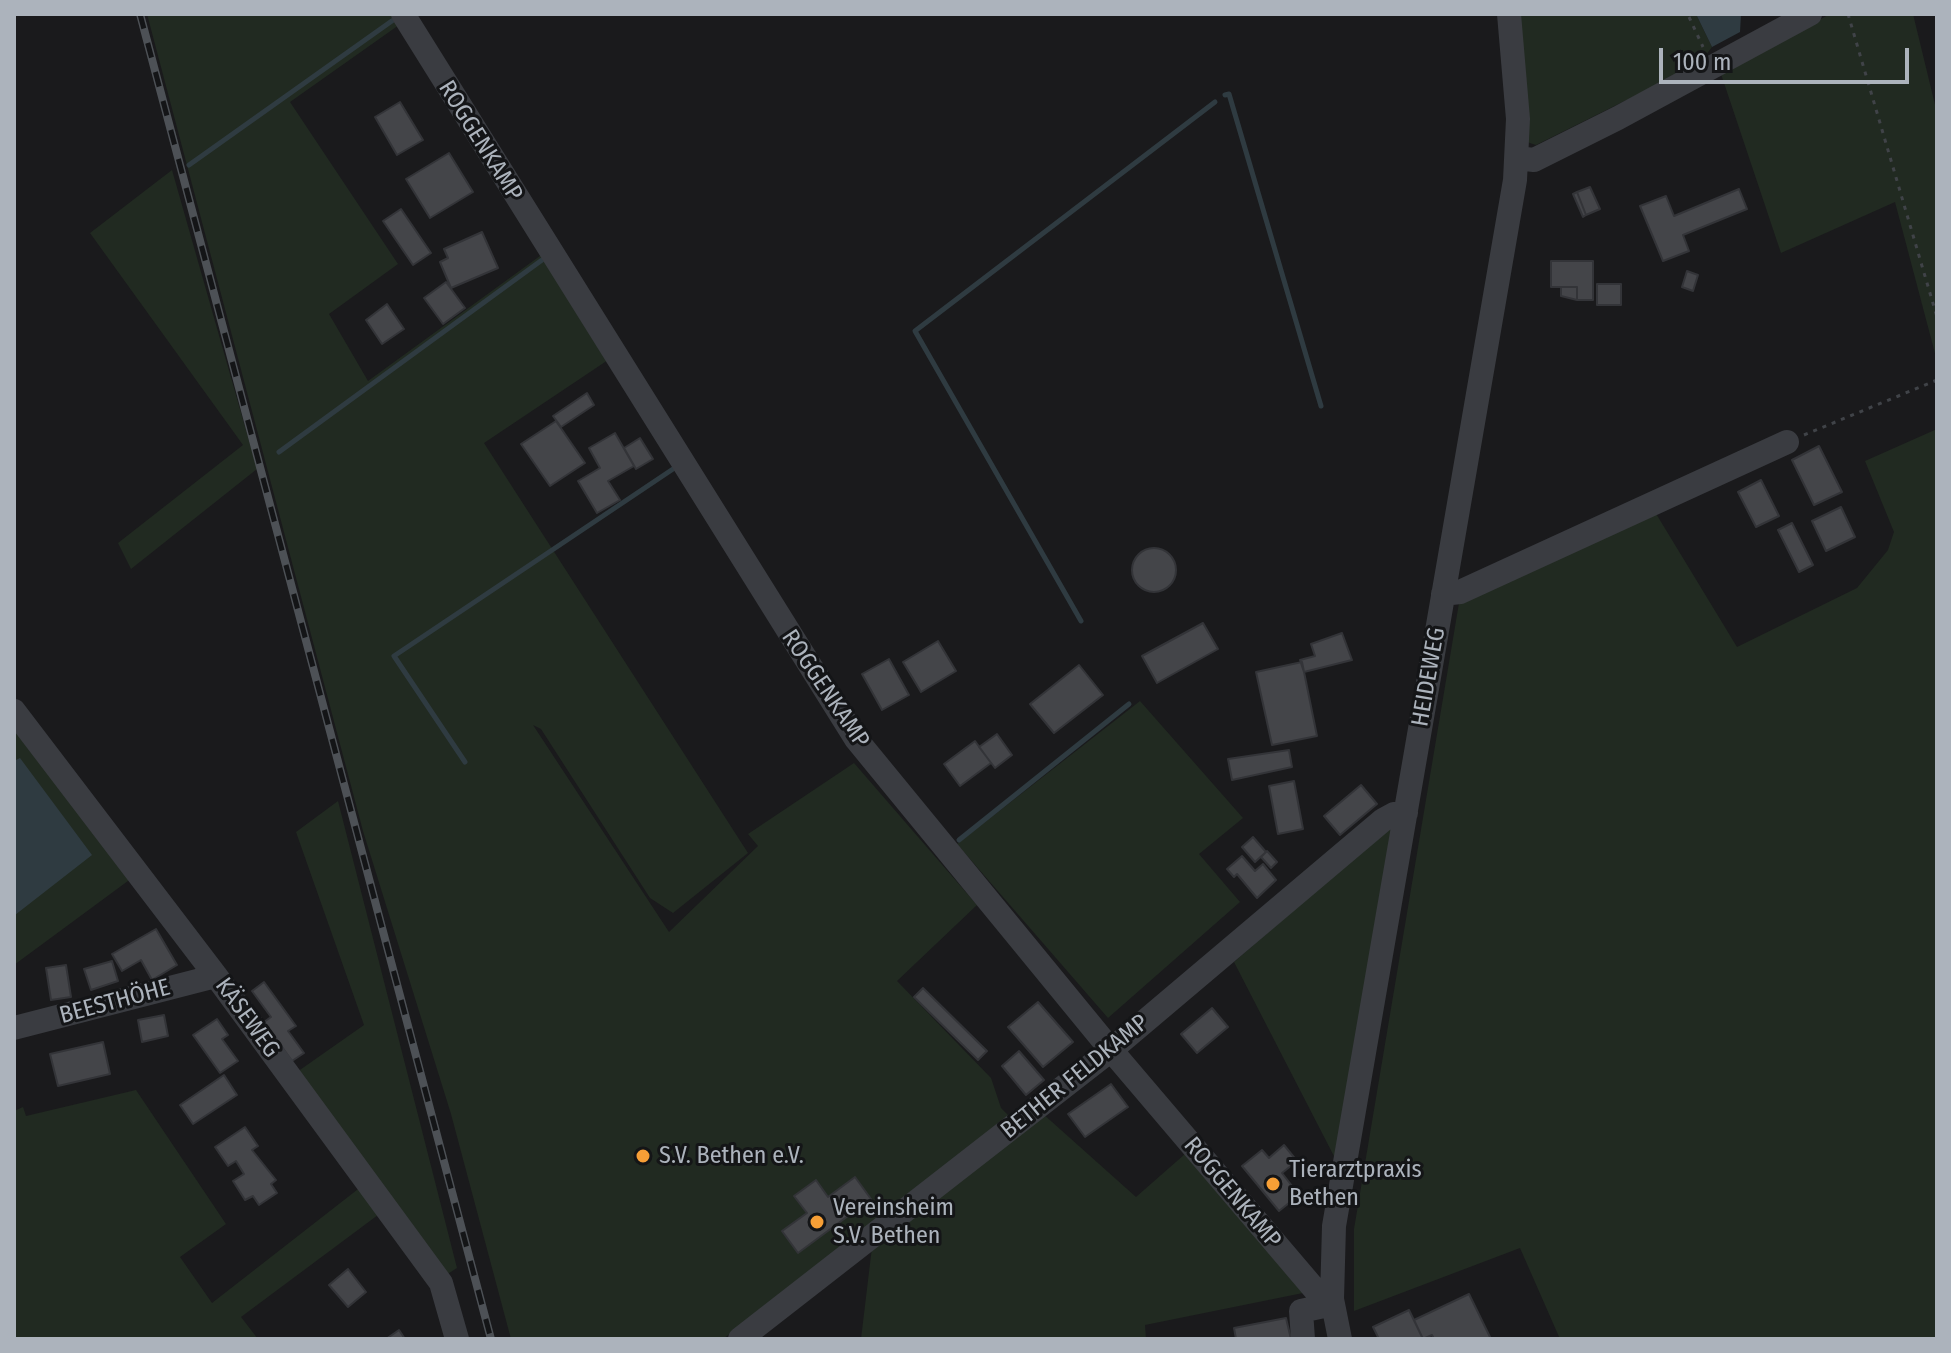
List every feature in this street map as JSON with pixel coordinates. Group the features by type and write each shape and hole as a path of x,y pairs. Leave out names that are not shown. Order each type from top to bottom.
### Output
{"street":[{"name":"ROGGENKAMP","path":"403,14 856,739 1111,1050 1322,1298 1332,1302"},
{"name":"HEIDEWEG","path":"1340,1339 1332,1302 1334,1226 1517,158 1509,14"},
{"path":"1517,158 1534,160 1810,14"},
{"path":"1443,594 1460,592 1787,442"},
{"name":"KÄSEWEG","path":"14,711 216,976 441,1283 457,1339"},
{"name":"BETHER FELDKAMP","path":"740,1339 1111,1050 1383,820 1406,813"},
{"name":"BEESTHÖHE","path":"14,1028 216,976"},
{"path":"1303,1339 1301,1311 1332,1302"}],"path":[{"path":"1848,14 1937,317"},
{"path":"1689,17 1711,65"},
{"path":"1787,442 1937,380"}],"shaded area":[{"path":"147,14 396,14 399,25 290,102 398,264 329,314 368,381 544,253 611,358 484,443 748,853 673,913 650,898 541,729 533,725 669,932 758,846 748,834 854,763 977,905 897,981 991,1078 1001,1108 1010,1117 723,1339 511,1339 451,1114 363,831"},
{"path":"1519,14 1696,14 1712,47 1699,64 1536,145 1527,142"},
{"path":"1696,14 1741,14 1740,32 1712,47"},
{"path":"1830,14 1913,14 1937,113 1937,361 1895,202 1781,253 1721,74"},
{"path":"172,170 257,469 131,569 118,543 243,445 90,233"},
{"path":"1937,429 1937,1339 1560,1339 1520,1248 1354,1311 1354,1229 1459,603 1655,512 1737,647 1857,588 1888,550 1894,532 1865,461"},
{"path":"1140,701 1243,818 1199,854 1240,902 1108,1018 957,844"},
{"path":"14,719 132,878 14,965"},
{"path":"20,758 92,855 15,915 14,761"},
{"path":"338,801 457,1268 446,1275 297,1072 364,1025 296,832"},
{"path":"1393,824 1337,1162 1234,962"},
{"path":"136,1090 226,1224 180,1257 212,1303 362,1186 382,1212 241,1317 258,1339 14,1339 14,1111 23,1107 26,1116"},
{"path":"1042,1113 1136,1197 1185,1154 1303,1293 1145,1325 1146,1339 861,1339 872,1247"}],"building":[{"path":"400,102 423,140 397,155 375,117"},
{"path":"449,153 473,192 430,218 406,179"},
{"path":"1590,187 1600,209 1586,215 1577,192"},
{"path":"1739,189 1747,209 1683,235 1689,251 1663,261 1640,206 1666,196 1674,216"},
{"path":"1577,192 1586,215 1583,217 1573,194"},
{"path":"401,209 431,253 413,265 383,221"},
{"path":"482,232 498,268 451,288 440,262 448,258 444,249"},
{"path":"1551,261 1593,261 1593,300 1577,300 1577,287 1551,287"},
{"path":"1687,271 1698,275 1693,291 1682,287"},
{"path":"446,282 465,308 443,324 424,298"},
{"path":"1597,284 1621,284 1621,305 1597,305"},
{"path":"1561,287 1577,287 1577,300 1561,296"},
{"path":"387,304 404,329 382,344 366,320"},
{"path":"587,393 594,405 561,427 553,416"},
{"path":"556,421 585,463 550,486 521,444"},
{"path":"615,433 634,466 608,481 620,500 597,513 578,481 600,468 589,448"},
{"path":"640,438 653,459 636,469 624,448"},
{"path":"1819,446 1842,492 1814,505 1792,460"},
{"path":"1761,480 1779,516 1756,527 1738,492"},
{"path":"1841,507 1855,537 1826,551 1812,521"},
{"path":"1792,523 1813,565 1799,572 1778,530"},
{"path":"1154,548 1170,554 1176,570 1170,586 1154,592 1138,586 1132,570 1138,554"},
{"path":"1203,623 1218,649 1157,683 1142,656"},
{"path":"1342,633 1352,660 1304,672 1300,660 1315,656 1311,644"},
{"path":"938,641 956,671 921,692 903,662"},
{"path":"889,659 909,695 882,710 862,674"},
{"path":"1302,662 1317,736 1272,745 1256,672"},
{"path":"1079,665 1103,695 1054,733 1030,704"},
{"path":"997,734 1012,755 995,768 979,747"},
{"path":"975,741 991,763 960,786 944,764"},
{"path":"1289,750 1292,767 1232,780 1228,759"},
{"path":"1294,781 1303,829 1278,834 1269,786"},
{"path":"1361,785 1377,804 1340,835 1324,816"},
{"path":"1253,837 1266,852 1255,862 1242,847"},
{"path":"1267,851 1277,862 1271,868 1261,857"},
{"path":"1242,856 1255,871 1263,864 1276,880 1257,898 1237,874 1234,877 1227,869"},
{"path":"156,929 177,965 152,980 141,960 122,971 112,954"},
{"path":"112,961 118,981 91,990 84,969"},
{"path":"66,965 71,997 51,1000 46,968"},
{"path":"264,982 296,1026 288,1031 304,1053 292,1061 264,1022 271,1017 252,991"},
{"path":"923,988 987,1051 978,1060 914,997"},
{"path":"1038,1002 1073,1042 1043,1067 1008,1027"},
{"path":"1212,1008 1228,1027 1197,1053 1181,1034"},
{"path":"164,1015 168,1036 142,1042 138,1020"},
{"path":"217,1019 228,1035 222,1039 238,1061 220,1073 193,1035"},
{"path":"103,1042 110,1074 58,1086 50,1054"},
{"path":"1019,1051 1044,1080 1026,1095 1002,1066"},
{"path":"224,1075 237,1095 193,1124 180,1105"},
{"path":"1111,1084 1128,1107 1085,1137 1068,1114"},
{"path":"245,1127 258,1146 252,1150 276,1180 271,1184 277,1193 259,1205 253,1196 245,1200 233,1181 244,1174 236,1161 228,1166 215,1147"},
{"name":"Tierarztpraxis Bethen","path":"1284,1145 1297,1161 1282,1173 1299,1195 1279,1211 1242,1166 1262,1150 1269,1158"},
{"name":"Vereinsheim S.V. Bethen","path":"855,1177 871,1199 798,1253 782,1231 807,1213 794,1196 816,1180 828,1197"},
{"path":"348,1269 366,1292 348,1307 329,1285"},
{"path":"1469,1294 1491,1339 1434,1339 1432,1335 1423,1339 1414,1320"},
{"path":"1409,1310 1423,1339 1379,1339 1373,1327"},
{"path":"1286,1318 1291,1339 1236,1339 1234,1328"},
{"path":"399,1330 405,1339 386,1339"}],"waterway":[{"path":"189,165 396,18"},
{"path":"1225,95 1229,94 1321,406"},
{"path":"1081,621 915,331 1215,102"},
{"path":"279,452 542,260"},
{"path":"465,762 394,656 676,467"},
{"path":"959,840 1129,704"}],"railway":[{"path":"140,14 491,1339"}],"place":[{"name":"S.V. Bethen e.V.","path":"643,1156"},
{"name":"Tierarztpraxis Bethen","path":"1273,1184"},
{"name":"Vereinsheim S.V. Bethen","path":"817,1222"}]}
